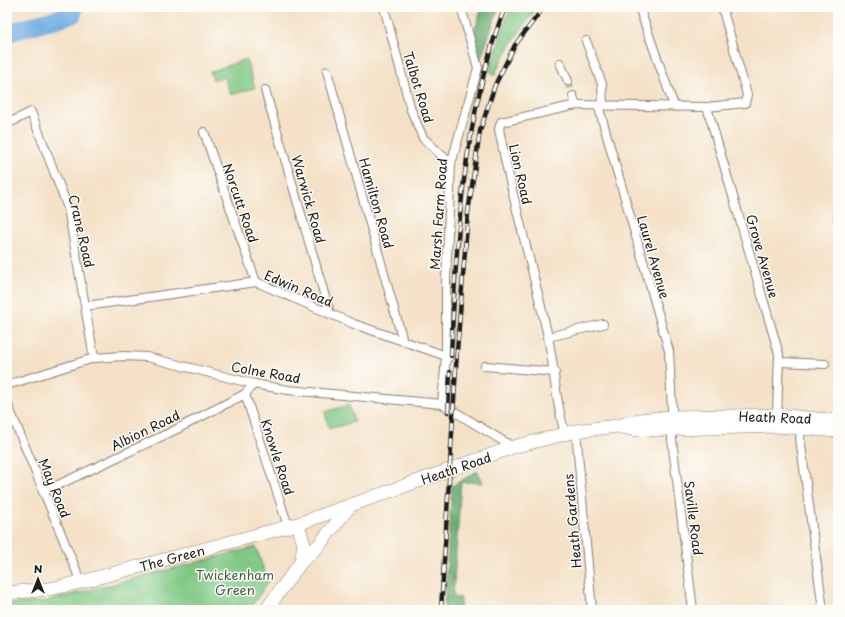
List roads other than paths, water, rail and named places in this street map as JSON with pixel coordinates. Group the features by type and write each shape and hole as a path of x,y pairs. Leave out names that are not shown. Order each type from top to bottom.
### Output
{"main road":[{"name":"Heath Road","path":"293,525 513,447 570,432 617,426 639,420 672,423 777,420 802,422 838,420"},
{"name":"Heath Road","path":"802,422 838,431"},
{"path":"266,610 301,562 318,545 350,506"},
{"path":"293,525 304,545 301,562"},
{"name":"The Green","path":"7,593 49,589 81,582 293,525"}],"street":[{"name":"Talbot Road","path":"384,7 411,110 423,138 451,164"},
{"name":"Marsh Farm Road","path":"442,404 448,357 446,280 451,164 478,68 461,7"},
{"path":"639,7 674,106"},
{"name":"Lion Road","path":"570,432 556,400 555,372 499,130 501,122 576,105 707,107 745,103 744,82 722,7"},
{"name":"Laurel Avenue","path":"586,41 602,84 601,105 669,351 672,423"},
{"path":"560,63 568,81"},
{"name":"Hamilton Road","path":"327,71 403,341"},
{"name":"Warwick Road","path":"265,90 330,314"},
{"path":"573,96 576,105"},
{"name":"Grove Avenue","path":"707,107 779,354 780,362 777,420"},
{"name":"Crane Road","path":"7,124 31,112 68,208 94,358"},
{"name":"Norcutt Road","path":"204,132 256,282"},
{"name":"Edwin Road","path":"86,306 256,282 330,314 448,357"},
{"path":"548,337 603,324"},
{"name":"Colne Road","path":"7,385 94,358 124,356 147,357 254,384 288,390 442,404 513,447"},
{"path":"780,362 825,364"},
{"path":"485,366 555,372"},
{"name":"Albion Road","path":"43,492 171,432 245,394 254,384"},
{"name":"Knowle Road","path":"245,394 293,525"},
{"name":"May Road","path":"7,403 81,582"},
{"path":"802,422 800,438 823,610"},
{"name":"Saville Road","path":"672,423 693,610"},
{"name":"Heath Gardens","path":"570,432 592,610"}],"waterway":[{"path":"7,33 73,14 74,7"}],"tunnel":[{"path":"568,81 573,96"}],"railway":[{"path":"451,356 459,224 464,179 480,92 491,49 505,7"},
{"path":"441,610 457,351 468,213 480,131 495,85 515,45 544,7"},
{"path":"448,412 450,372"}],"park label":[{"name":"Twickenham Green","path":"235,582"}]}
